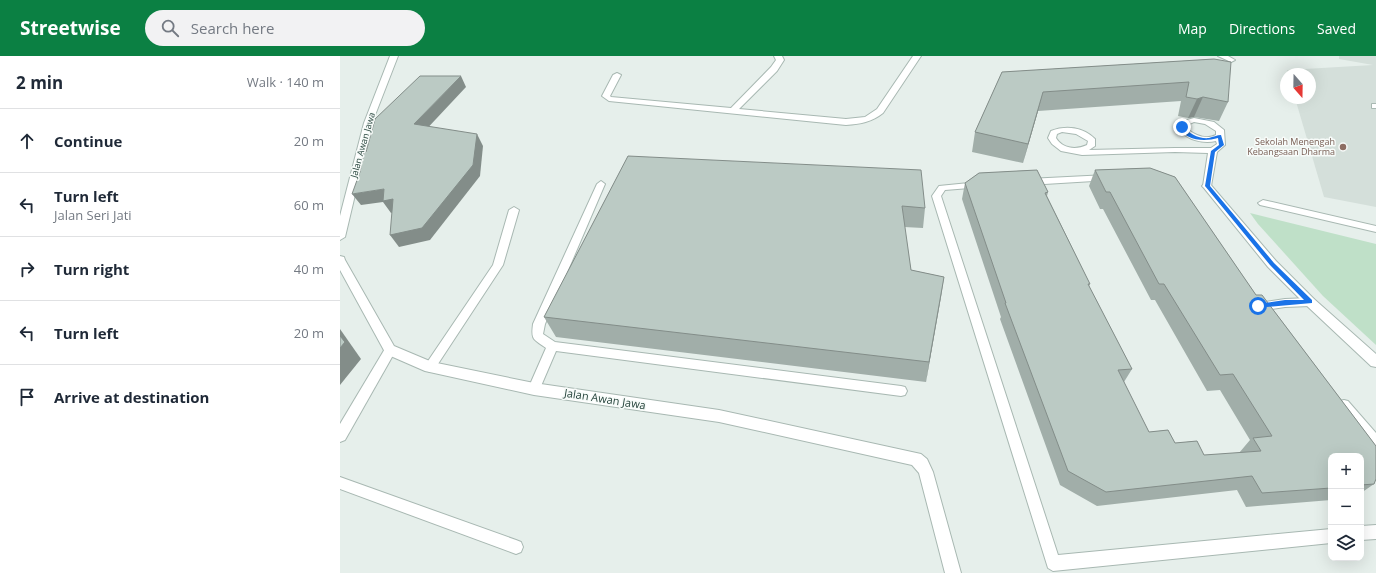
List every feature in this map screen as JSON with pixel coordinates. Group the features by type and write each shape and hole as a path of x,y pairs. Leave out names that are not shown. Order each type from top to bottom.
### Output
{"street":[{"name":"Jalan Awan Jawa","path":"340,237 368,123 394,56"},
{"path":"733,111 774,69 780,60 778,56"},
{"path":"617,75 606,96 609,99 846,122 866,120 874,117 880,111 917,56"},
{"path":"1222,56 1231,60"},
{"path":"1207,186 1272,264 1310,302 1376,362"},
{"path":"340,260 390,350"},
{"name":"Jalan Awan Jawa","path":"390,350 430,366 534,388 719,416 908,456 916,459 922,464 926,472 953,573"}],"lane":[{"path":"1091,146 1092,141 1088,136 1080,132 1061,130 1054,133 1052,138 1054,143 1062,148 1082,153 1174,150 1213,151 1221,145 1220,130 1206,122 1194,120 1182,124 1183,130 1186,133 1196,138 1208,140 1220,136"},
{"path":"1174,150 1183,141 1186,133"},
{"path":"1091,146 1102,151 1116,153"},
{"path":"1071,151 1087,149 1091,146"},
{"path":"1207,186 1213,151"},
{"path":"1013,183 1116,177"},
{"path":"601,184 539,324 537,336 552,346 902,392"},
{"path":"990,185 942,188 936,196 1053,563 1328,536"},
{"path":"1263,203 1376,229"},
{"path":"430,366 498,265 514,210"},
{"path":"1268,318 1256,303 1310,302"},
{"path":"534,388 552,346"},
{"path":"340,436 390,350"},
{"path":"1335,395 1376,442"},
{"path":"340,483 516,547"},
{"path":"1364,533 1376,532"}],"shaded area":[{"name":"Sekolah Menengah Kebangsaan Dharma","path":"1339,56 1376,56 1376,207 1324,197 1297,104 1316,104 1316,68 1373,65 1339,59"}],"green space":[{"path":"1250,213 1376,244 1376,345 1323,296 1258,224"}],"building":[{"path":"1214,59 1231,62 1228,102 1203,97 1197,99 1186,97 1189,82 1043,92 1028,144 975,132 1002,72"},
{"path":"420,76 461,76 414,124 477,134 473,165 422,228 390,235 393,199 383,201 384,189 352,194 375,119"},
{"path":"628,156 921,170 925,208 902,206 911,270 944,277 929,362 544,317"},
{"path":"1150,168 1175,177 1256,295 1262,295 1376,446 1376,479 1374,484 1364,485 1364,453 1328,453 1328,488 1262,493 1252,476 1106,492 1068,471 1005,303 965,183 979,173 1037,170 1048,192 1045,193 1090,284 1088,284 1132,369 1118,370 1149,432 1168,430 1175,443 1197,441 1204,455 1261,451 1253,438 1272,436 1233,374 1220,375 1164,284 1159,284 1110,192 1106,192 1095,170"},
{"path":"340,336 345,342 340,348"}],"place":[{"name":"Sekolah Menengah Kebangsaan Dharma","path":"1343,147"}],"route":[{"path":"1182,127 1186,133 1196,138 1208,140 1220,136 1221,145 1213,151 1207,186 1272,264 1310,302 1258,306"}]}
